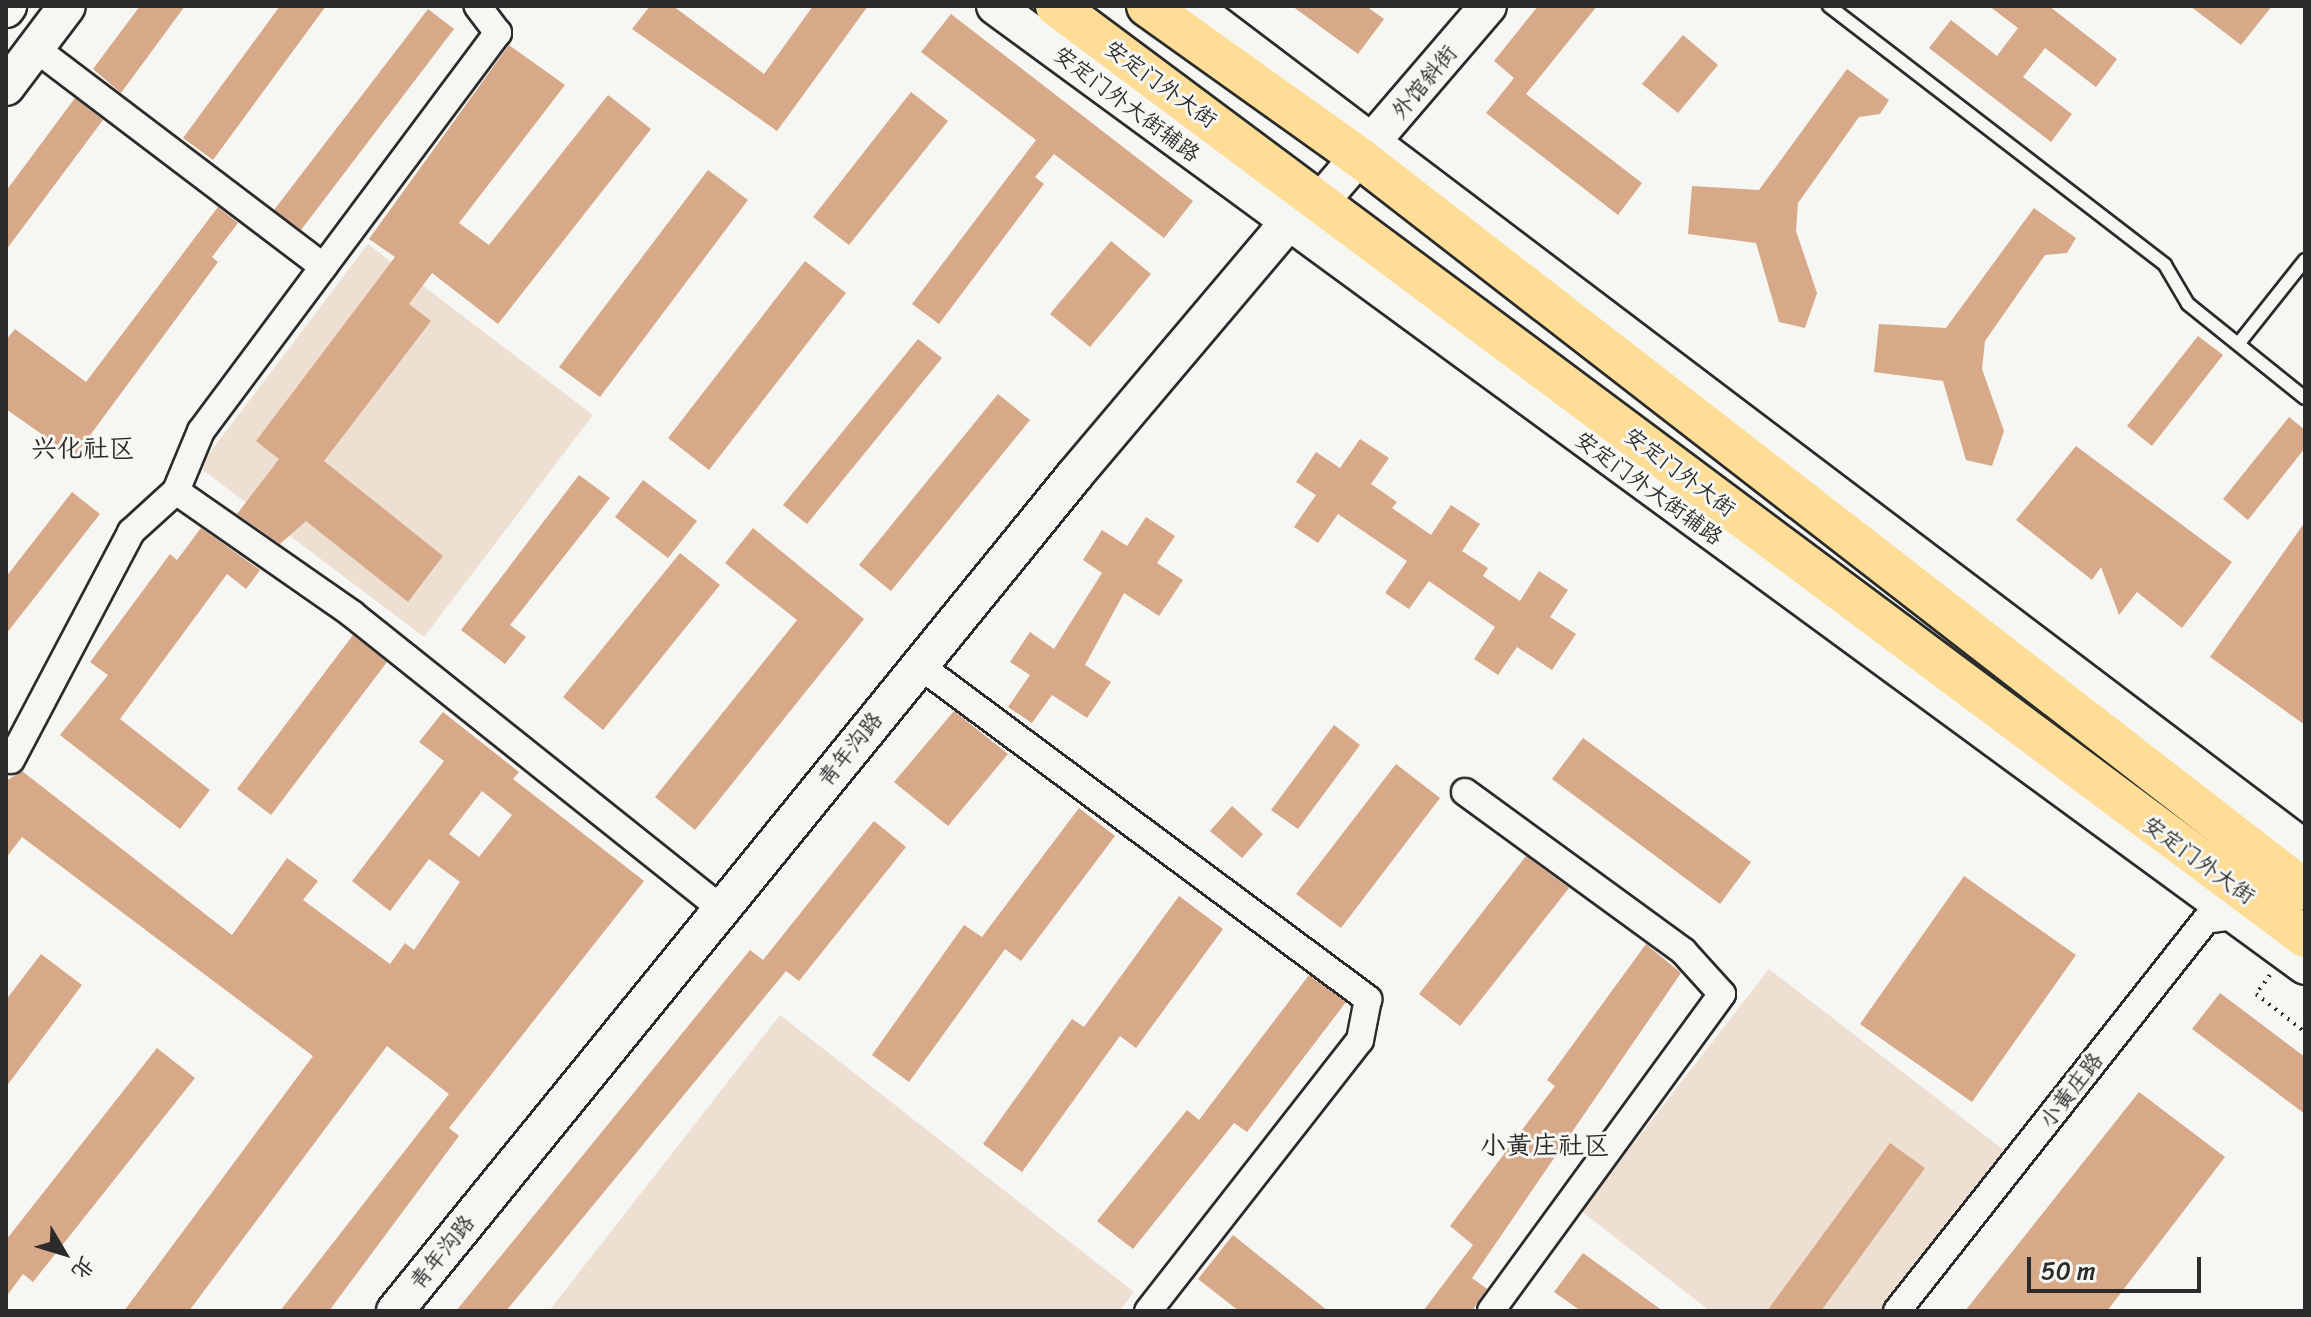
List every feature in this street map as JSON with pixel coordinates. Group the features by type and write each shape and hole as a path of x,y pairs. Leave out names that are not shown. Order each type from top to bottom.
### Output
{"main road":[{"name":"安定门外大街","path":"1056,6 1320,202 2285,884"},
{"name":"安定门外大街","path":"1147,6 1368,149 2285,884 2305,937"}],"street":[{"path":"6,87 67,6"},
{"path":"11,760 131,532 176,491 201,431 498,33 478,6"},
{"name":"安定门外大街辅路","path":"995,6 1286,225 2285,884 2305,966"},
{"path":"1192,6 1368,149"},
{"name":"外馆斜街","path":"1320,202 1488,6"},
{"path":"35,48 323,267"},
{"path":"1139,67 1153,122"},
{"name":"青年沟路","path":"395,1311 919,665 1286,225 1320,202"},
{"path":"176,491 352,614 720,908"},
{"path":"919,665 1368,999 1360,1040 1148,1311"},
{"path":"1465,792 1683,951 1722,994 1491,1311"},
{"name":"小黄庄路","path":"1897,1311 2206,920 2285,884"}],"lane":[{"path":"1829,6 2165,265 2188,304 2305,398"},
{"path":"2239,343 2305,260"}],"path":[{"path":"2256,994 2305,1032"}],"shaded area":[{"path":"368,244 593,415 424,637 199,467"},
{"path":"1769,969 2005,1151 1881,1311 1710,1311 1581,1211"},
{"path":"780,1015 1134,1292 1119,1311 549,1311"}],"building":[{"path":"140,6 185,6 121,93 93,69"},
{"path":"280,6 326,6 213,160 183,138"},
{"path":"650,6 673,6 764,74 813,6 868,6 777,131 632,29"},
{"path":"1292,6 1366,6 1384,19 1358,54"},
{"path":"1538,6 1597,6 1526,94 1642,183 1618,215 1486,113 1514,78 1494,61"},
{"path":"1989,6 2049,6 2117,59 2096,87 2045,48 2023,77 2072,114 2051,142 1929,48 1951,20 1997,56 2018,28"},
{"path":"2190,6 2272,6 2241,45"},
{"path":"428,9 454,29 301,230 274,210"},
{"path":"951,14 1193,201 1164,238 1054,154 1035,177 1044,184 939,324 912,304 1036,140 921,52"},
{"path":"1683,35 1718,65 1678,113 1642,84"},
{"path":"509,45 565,85 459,223 489,245 608,95 651,129 498,324 432,273 409,304 431,321 324,461 443,556 408,602 306,521 280,544 237,514 279,459 256,441 395,257 369,239"},
{"path":"1847,69 1889,100 1880,114 1859,117 1798,203 1796,231 1817,293 1805,328 1779,322 1756,243 1688,234 1692,186 1759,190"},
{"path":"911,92 948,121 849,245 813,217"},
{"path":"75,98 103,120 6,250 6,191"},
{"path":"708,170 748,200 600,397 559,367"},
{"path":"218,207 238,223 212,257 218,262 74,457 6,409 6,340 15,329 86,382"},
{"path":"2034,208 2076,238 2067,253 2045,255 1985,341 1982,369 2004,431 1992,466 1966,460 1943,381 1874,372 1879,324 1946,328"},
{"path":"1111,241 1151,274 1090,347 1050,314"},
{"path":"805,261 846,293 709,470 668,438"},
{"path":"2198,336 2223,355 2152,446 2127,426"},
{"path":"918,339 942,358 807,524 783,505"},
{"path":"998,394 1030,420 891,591 859,565"},
{"path":"2289,417 2305,430 2305,448 2248,520 2223,499"},
{"path":"1360,439 1389,458 1371,484 1397,502 1392,508 1431,535 1451,505 1480,524 1462,551 1488,568 1483,576 1520,601 1539,571 1568,590 1550,617 1576,634 1552,670 1517,647 1498,675 1474,659 1495,627 1429,581 1409,609 1385,593 1407,561 1338,514 1318,543 1294,527 1316,495 1296,482 1316,452 1340,468"},
{"path":"2076,446 2232,562 2182,628 2137,592 2119,615 2101,567 2092,580 2016,520"},
{"path":"579,475 610,498 510,625 526,637 505,664 461,630"},
{"path":"643,480 697,521 668,558 615,517"},
{"path":"72,492 100,514 6,634 6,577"},
{"path":"1146,517 1175,536 1157,563 1183,580 1159,616 1124,593 1085,665 1111,682 1087,718 1052,695 1032,723 1008,707 1030,675 1010,662 1030,632 1054,649 1102,573 1083,560 1102,530 1127,546"},
{"path":"2305,522 2305,725 2210,657"},
{"path":"201,528 260,570 246,589 227,574 120,719 210,790 180,829 60,735 108,675 90,662 170,554 177,560"},
{"path":"753,528 864,619 695,830 655,797 797,620 725,563"},
{"path":"680,553 720,585 603,730 563,697"},
{"path":"353,635 387,662 271,815 237,789"},
{"path":"954,711 1008,754 948,826 894,782"},
{"path":"443,712 519,772 513,779 644,881 449,1128 459,1136 329,1311 280,1311 449,1094 387,1046 189,1311 124,1311 313,1056 22,837 6,858 6,781 22,771 232,935 287,858 318,881 303,900 390,964 405,943 414,950 460,882 429,859 390,911 352,881 444,761 419,742","holes":["482,791 512,815 479,857 449,834"]},
{"path":"1334,725 1360,745 1298,829 1271,810"},
{"path":"1583,738 1751,862 1720,904 1552,779"},
{"path":"1396,764 1440,798 1341,928 1296,894"},
{"path":"1232,806 1263,834 1242,858 1210,831"},
{"path":"1079,808 1115,836 1021,961 1005,949 909,1082 872,1055 964,925 982,937"},
{"path":"874,821 906,847 799,981 786,971 506,1311 456,1311 750,950 763,960"},
{"path":"1526,856 1569,888 1460,1026 1419,994"},
{"path":"1964,876 2076,955 1972,1102 1860,1024"},
{"path":"1179,896 1223,929 1136,1048 1120,1036 1022,1172 983,1144 1072,1019 1084,1027"},
{"path":"1646,944 1681,973 1472,1278 1487,1289 1472,1311 1423,1311 1473,1245 1450,1226 1555,1086 1547,1080"},
{"path":"41,954 82,985 6,1087 6,1000"},
{"path":"1309,975 1346,1002 1247,1132 1234,1123 1133,1249 1097,1221 1187,1110 1199,1120"},
{"path":"2220,993 2305,1057 2305,1114 2192,1029"},
{"path":"157,1048 195,1078 33,1282 23,1274 6,1297 6,1240"},
{"path":"2139,1092 2225,1157 2107,1311 1965,1311"},
{"path":"1890,1143 1925,1168 1821,1311 1767,1311"},
{"path":"1233,1235 1328,1311 1239,1311 1198,1279"},
{"path":"1583,1253 1663,1311 1581,1311 1554,1292"}],"district":[{"name":"兴化社区","path":"83,449"},
{"name":"小黄庄社区","path":"1545,1146"}]}
